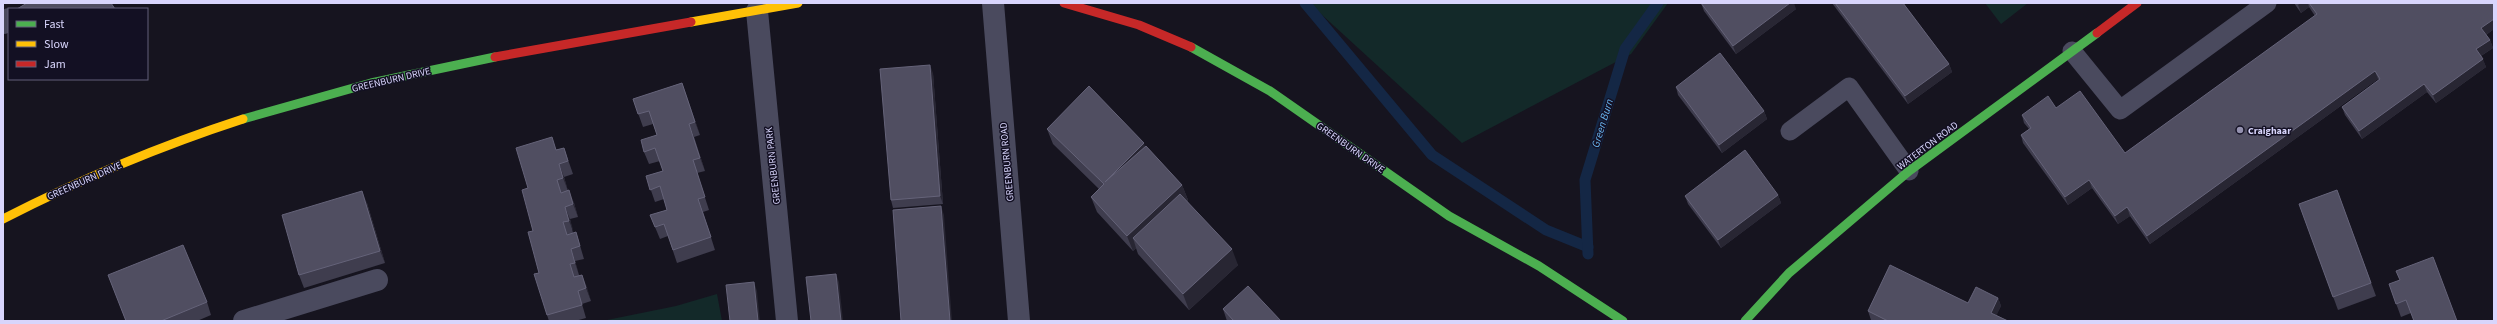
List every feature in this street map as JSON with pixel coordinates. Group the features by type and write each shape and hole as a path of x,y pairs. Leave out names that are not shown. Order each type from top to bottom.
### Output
{"street":[{"name":"GREENBURN DRIVE","path":"3,219 96,173 237,119 318,96 500,55 798,3"},
{"name":"GREENBURN ROAD","path":"992,3 1019,321"},
{"name":"GREENBURN DRIVE","path":"1064,3 1163,34 1212,57 1259,85 1326,129 1439,209 1540,266 1608,314 1623,321"},
{"name":"WATERTON ROAD","path":"1745,321 1789,273 1909,171 2137,3"},
{"name":"GREENBURN PARK","path":"757,11 787,321"},
{"path":"244,321 377,280"}],"lane":[{"path":"2072,51 2120,110 2267,3"},
{"path":"1790,131 1849,87 1909,171"}],"green space":[{"path":"1309,3 1668,3 1631,54 1462,143"},
{"path":"1985,3 2028,3 2001,24"},
{"path":"717,294 722,321 602,321 676,306"}],"building":[{"path":"27,3 111,3 114,8 19,8"},
{"path":"1701,3 1790,3 1733,46"},
{"path":"1835,3 1903,3 1949,64 1905,96"},
{"name":"Craighaar","path":"2309,3 2494,3 2494,19 2481,28 2490,40 2476,49 2483,59 2433,95 2424,84 2359,131 2342,107 2380,79 2375,71 2147,236 2127,207 2115,216 2089,180 2065,197 2021,135 2031,128 2022,115 2048,96 2056,108 2080,91 2125,153 2317,14"},
{"path":"1720,53 1764,111 1719,145 1676,87"},
{"path":"930,65 940,196 891,200 880,69"},
{"path":"682,83 695,122 689,124 700,158 693,160 705,197 698,199 711,237 673,250 664,224 655,227 650,215 667,210 660,186 650,190 646,176 663,171 655,148 644,152 641,140 657,135 649,111 638,114 633,99"},
{"path":"1089,86 1144,143 1105,182 1146,146 1182,185 1127,236 1091,197 1104,184 1047,129"},
{"path":"552,137 556,150 564,148 568,161 559,164 563,178 557,180 561,193 569,190 573,204 565,207 569,221 563,222 567,235 576,232 580,246 571,249 575,263 570,264 574,277 582,275 586,288 578,291 582,305 547,315 534,274 539,273 528,232 533,231 522,190 528,188 516,148"},
{"path":"1745,150 1778,195 1718,240 1685,196"},
{"path":"2337,190 2371,283 2333,297 2299,204"},
{"path":"362,191 380,251 299,275 282,215"},
{"path":"1180,194 1232,249 1183,294 1133,238"},
{"path":"941,206 950,321 901,321 893,210"},
{"path":"183,245 207,302 161,321 126,321 108,275"},
{"path":"2433,257 2457,321 2414,321 2406,300 2396,304 2389,284 2400,280 2396,271"},
{"path":"1890,265 1968,303 1976,287 1998,298 1991,313 2008,321 1888,321 1868,311"},
{"path":"836,274 841,321 811,321 806,277"},
{"path":"754,282 758,321 730,321 726,285"},
{"path":"1248,286 1281,321 1234,321 1223,309"}],"waterway":[{"path":"1305,3 1432,155 1546,230 1588,247"},
{"name":"Green Burn","path":"1588,254 1585,180 1625,49 1658,3"}],"traffic: fast":[{"path":"1745,321 1789,273 1909,171 2097,33"},
{"path":"1191,47 1270,91 1449,216 1539,266 1623,321"},
{"path":"243,119 371,83 495,57"}],"traffic: slow":[{"path":"691,22 798,3"},
{"path":"3,219 62,190 121,164 181,140 243,119"}],"traffic: jam":[{"path":"1064,3 1139,25 1191,47"},
{"path":"2097,33 2137,3"},
{"path":"495,57 691,22"}],"place":[{"name":"Craighaar","path":"2240,130"}]}
